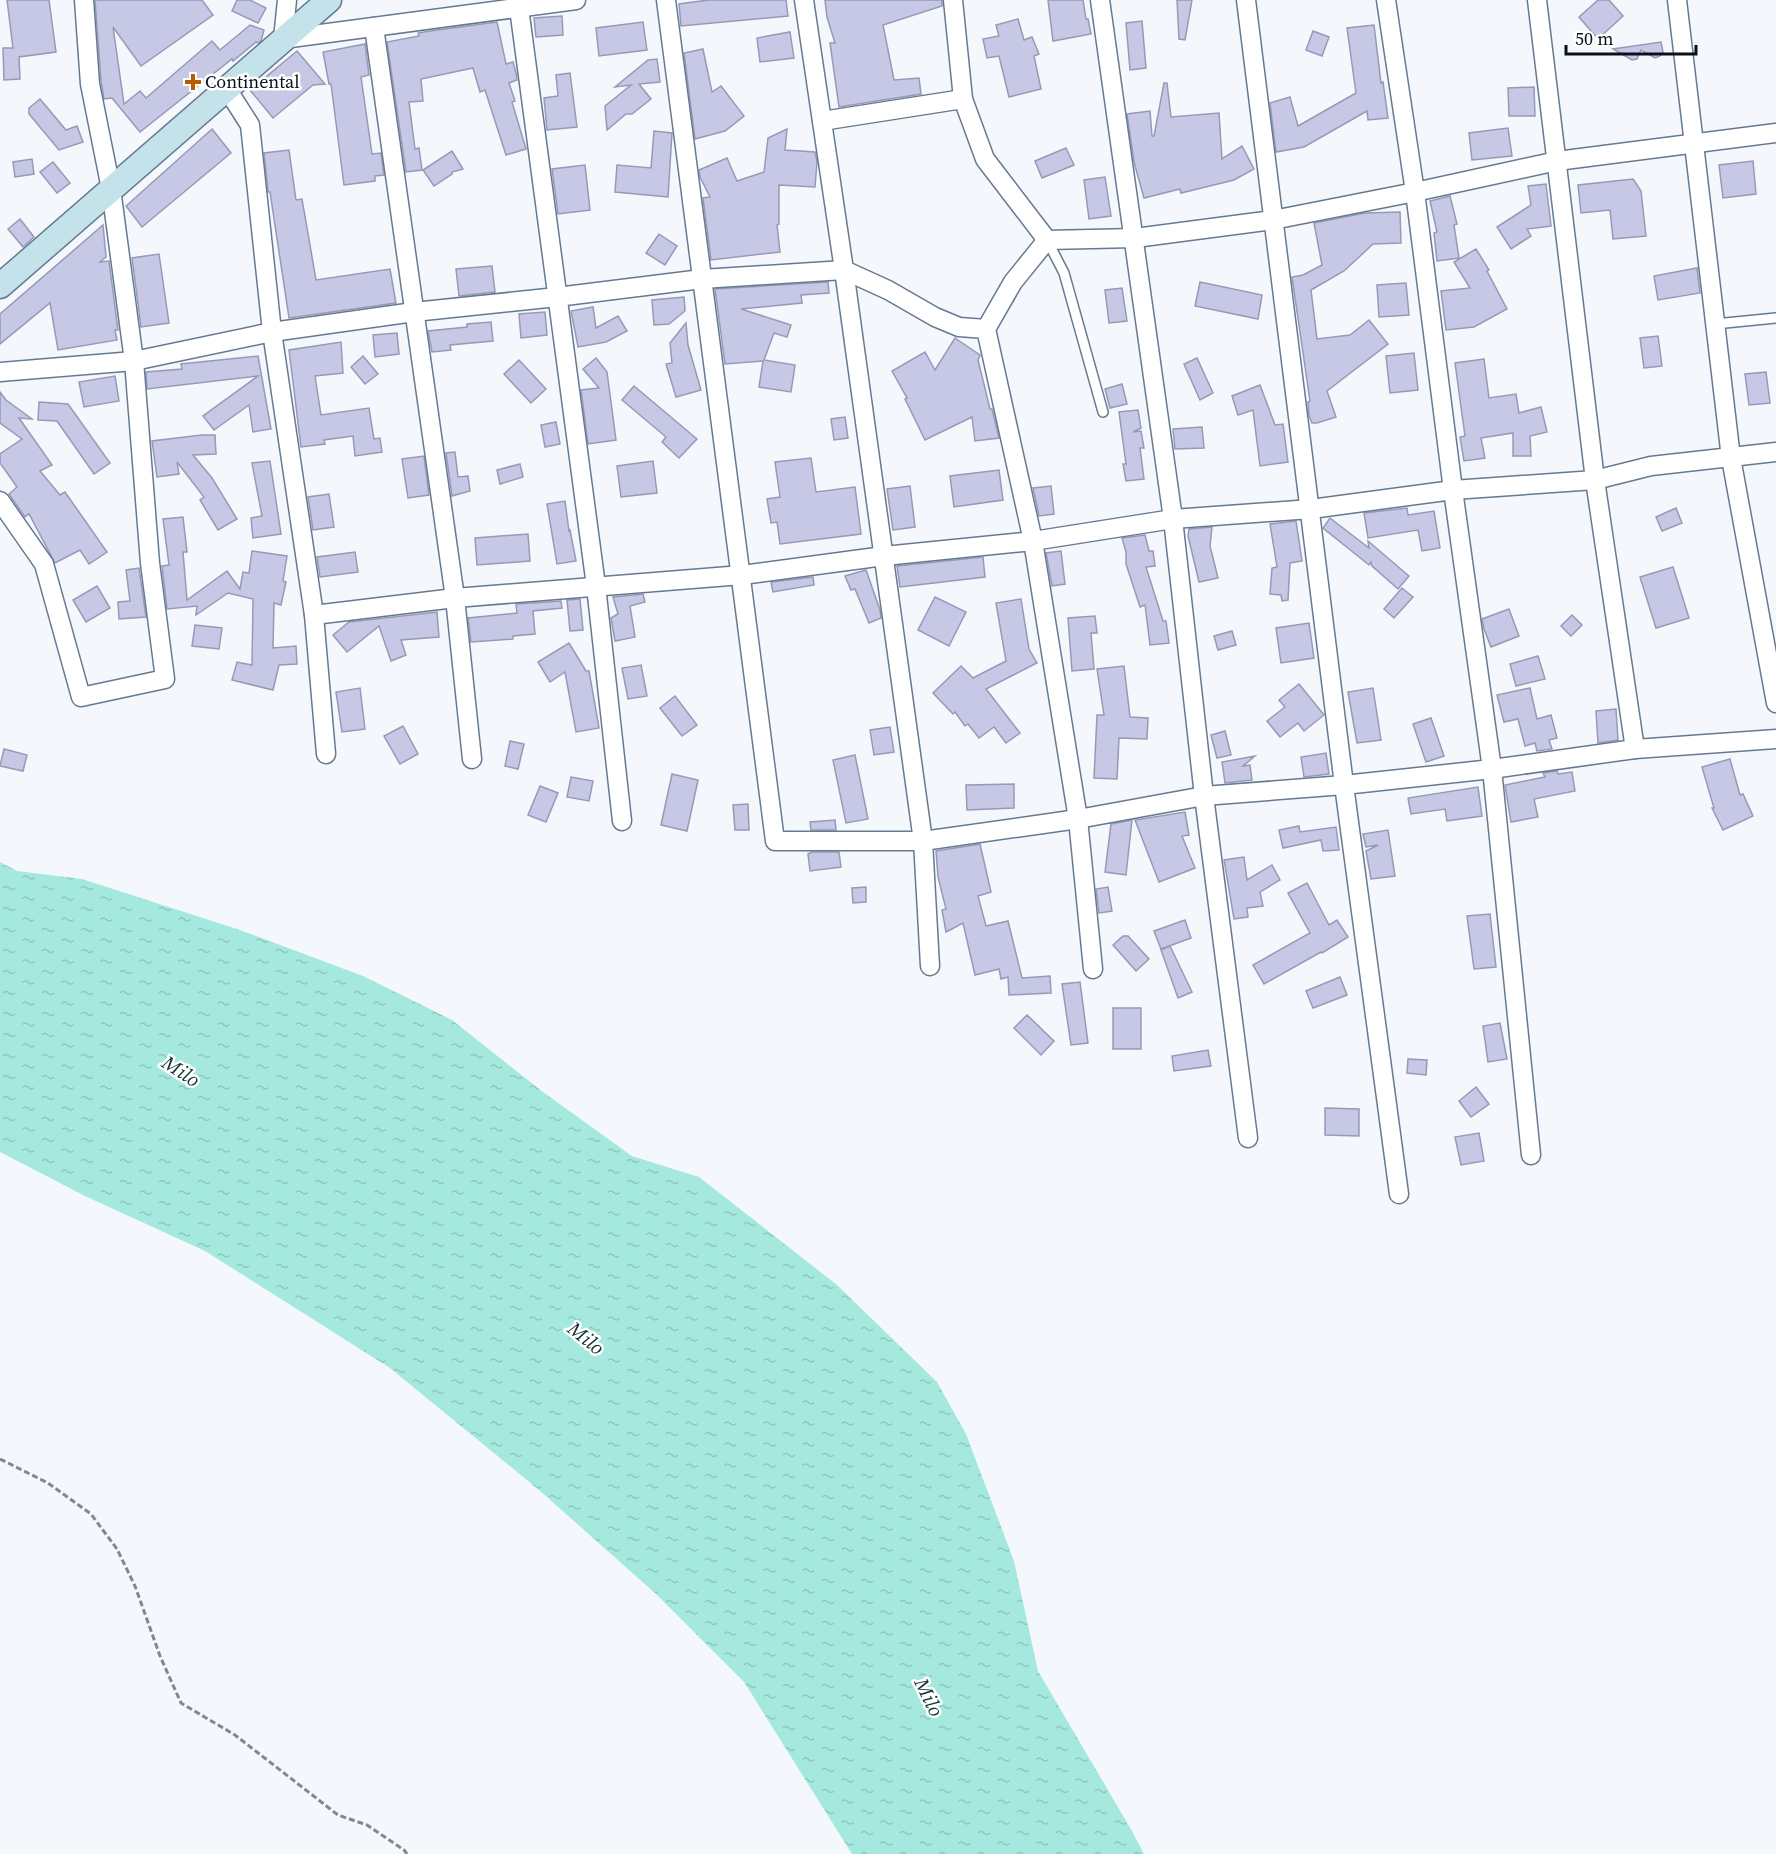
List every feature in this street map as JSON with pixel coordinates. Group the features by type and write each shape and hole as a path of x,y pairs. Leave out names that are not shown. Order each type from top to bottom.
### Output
{"street":[{"path":"0,501 44,564 81,697 165,679 150,563 134,361 111,189 90,84 84,0"},
{"path":"283,39 287,0"},
{"path":"0,286 329,0"},
{"path":"283,39 518,4 576,0"},
{"path":"666,0 775,842 923,841 1078,819 1204,796 1344,785 1492,769 1635,749 1776,739"},
{"path":"804,0 923,841 930,966"},
{"path":"953,0 963,99 985,159 1047,240"},
{"path":"1101,0 1173,519 1204,796 1248,1138"},
{"path":"1245,0 1344,785 1399,1194"},
{"path":"1386,0 1415,192 1492,769 1531,1155"},
{"path":"1537,0 1595,480 1635,749"},
{"path":"1677,0 1731,458 1776,703"},
{"path":"518,4 596,586 622,821"},
{"path":"374,27 455,598 472,759"},
{"path":"227,89 250,125 272,332 314,615 326,754"},
{"path":"822,122 963,99"},
{"path":"1093,969 1078,819 1033,541 986,329 1013,282 1047,240 1135,238 1273,220 1557,161 1776,133"},
{"path":"0,372 134,361 272,332 414,312 702,279 844,270 959,327 986,329"},
{"path":"314,615 455,598 741,574 884,556 1033,541 1173,519 1311,509 1453,490 1595,480 1651,466 1776,452"}],"lane":[{"path":"1047,240 1064,273 1103,412"},
{"path":"1715,324 1776,318"}],"path":[{"path":"0,1459 48,1483 91,1514 117,1549 135,1586 160,1656 181,1703 235,1735 338,1815 367,1825 407,1854"}],"water":[{"name":"Milo","path":"0,862 17,871 82,879 237,929 363,976 452,1020 543,1092 632,1156 699,1177 837,1285 937,1382 966,1434 1014,1561 1038,1671 1144,1854 852,1854 744,1682 656,1594 539,1490 390,1368 205,1251 85,1196 0,1152"}],"building":[{"path":"7,0 49,0 56,52 19,57 20,79 4,80 3,48 13,48"},
{"path":"95,0 202,0 213,15 141,66 113,27 124,104 140,91 146,98 212,41 220,50 250,25 264,30 261,41 256,42 233,61 232,59 140,132 112,98 104,99"},
{"path":"237,0 250,0 266,8 258,23 232,11"},
{"path":"708,0 786,0 788,16 681,26 679,4"},
{"path":"825,0 942,0 942,6 883,25 894,80 919,78 921,94 839,107 830,43 835,43 827,17"},
{"path":"1048,0 1083,0 1091,34 1053,41"},
{"path":"1177,0 1192,0 1185,40 1179,39"},
{"path":"1598,0 1609,0 1623,16 1598,39 1579,17"},
{"path":"562,16 563,35 536,37 534,18"},
{"path":"1018,19 1024,40 1032,37 1039,54 1034,56 1041,89 1009,97 999,56 987,58 983,39 999,36 996,25"},
{"path":"1142,21 1146,68 1130,70 1126,23"},
{"path":"497,22 506,64 513,62 516,73 517,80 509,83 515,101 512,102 526,149 506,155 485,90 480,92 473,68 421,79 423,101 409,102 415,149 419,148 422,170 406,172 387,42 419,36 418,33"},
{"path":"643,22 647,50 599,56 596,28"},
{"path":"1374,25 1388,118 1368,120 1367,111 1304,147 1276,152 1270,103 1290,97 1298,126 1356,93 1347,28"},
{"path":"1313,31 1329,37 1322,56 1306,50"},
{"path":"790,32 794,58 760,62 757,38"},
{"path":"1661,42 1663,52 1655,58 1641,50 1637,59 1632,60 1613,49"},
{"path":"365,44 369,75 361,77 372,154 381,153 384,175 375,176 375,181 344,185 331,84 329,84 323,52"},
{"path":"703,49 712,92 721,86 744,116 725,131 695,139 684,53"},
{"path":"297,51 325,84 313,85 273,118 250,90"},
{"path":"657,59 660,82 639,84 651,99 632,114 626,114 607,130 605,106 631,85 615,87 648,60"},
{"path":"570,73 577,127 547,130 544,98 558,96 556,75"},
{"path":"1164,83 1167,83 1171,117 1219,113 1222,159 1242,146 1254,169 1234,180 1181,193 1180,189 1144,198 1134,162 1127,114 1150,111 1152,136 1154,136"},
{"path":"1534,87 1535,116 1509,116 1508,88"},
{"path":"40,99 66,130 77,126 83,142 59,150 29,114 29,108"},
{"path":"1508,128 1512,156 1472,160 1469,133"},
{"path":"212,129 231,153 142,227 126,206"},
{"path":"787,129 785,150 815,152 817,162 815,187 779,185 779,224 777,225 780,252 711,260 703,198 710,197 699,170 727,158 737,181 764,172 768,138"},
{"path":"654,131 672,133 668,197 615,192 617,165 651,168"},
{"path":"1066,148 1074,165 1042,178 1035,161"},
{"path":"289,150 296,200 302,199 316,280 390,269 396,303 289,318 270,192 268,192 264,153"},
{"path":"452,151 463,169 452,172 434,186 423,170"},
{"path":"32,159 34,174 15,177 13,162"},
{"path":"1753,161 1756,194 1723,198 1719,165"},
{"path":"53,162 70,183 57,193 40,172"},
{"path":"585,165 590,210 558,214 552,169"},
{"path":"1105,177 1111,216 1089,219 1084,180"},
{"path":"1633,179 1641,191 1646,236 1613,239 1610,210 1581,213 1578,185"},
{"path":"1546,184 1551,226 1527,229 1531,236 1511,249 1497,227 1531,205 1528,186"},
{"path":"1450,196 1457,224 1454,225 1459,258 1437,261 1434,233 1437,232 1430,201"},
{"path":"1400,212 1401,243 1373,244 1344,271 1311,290 1317,339 1350,335 1369,320 1388,344 1327,391 1336,417 1312,423 1309,416 1308,402 1310,401 1292,277 1303,275 1322,265 1314,223 1365,213"},
{"path":"20,219 34,237 23,247 8,229"},
{"path":"103,225 106,257 100,262 109,261 118,330 115,330 117,340 58,350 50,303 0,344 0,314"},
{"path":"659,234 677,246 665,265 646,253"},
{"path":"1476,249 1489,270 1487,271 1507,309 1474,327 1446,330 1441,291 1470,288 1454,262"},
{"path":"159,254 169,323 141,327 132,258"},
{"path":"492,266 495,292 459,296 456,269"},
{"path":"1697,268 1700,293 1658,300 1654,276"},
{"path":"828,282 829,293 801,295 802,303 741,309 791,325 787,337 774,333 764,360 795,365 791,392 759,387 763,361 725,364 715,289"},
{"path":"1200,282 1262,295 1258,319 1195,306"},
{"path":"1406,283 1409,315 1379,317 1377,285"},
{"path":"1122,288 1127,321 1109,323 1105,290"},
{"path":"684,297 685,311 669,324 654,325 652,300"},
{"path":"593,307 596,328 618,316 627,331 606,342 578,347 571,311"},
{"path":"545,312 547,335 521,338 519,314"},
{"path":"491,322 493,341 450,345 451,350 432,352 428,331"},
{"path":"686,323 688,345 701,390 676,397 666,364 672,363 670,343"},
{"path":"397,333 399,354 375,357 373,335"},
{"path":"1658,336 1662,366 1644,368 1640,338"},
{"path":"955,338 980,355 978,360 999,438 975,441 972,417 925,440 905,399 907,398 892,371 925,352 935,370"},
{"path":"341,342 343,373 315,376 321,415 369,408 374,439 380,438 382,452 355,456 353,436 324,440 325,444 301,447 289,350"},
{"path":"1414,353 1418,390 1390,393 1386,356"},
{"path":"258,356 271,429 253,432 249,405 214,430 203,416 258,376 147,389 146,372 182,369 181,364"},
{"path":"363,356 378,374 365,384 351,367"},
{"path":"596,358 607,372 616,440 588,444 581,390 599,388 583,369"},
{"path":"1197,358 1213,393 1200,400 1184,364"},
{"path":"1484,359 1489,398 1516,394 1519,413 1541,407 1547,432 1530,436 1531,456 1513,456 1513,433 1481,438 1485,458 1464,461 1460,437 1465,436 1455,363"},
{"path":"519,360 546,389 531,403 504,374"},
{"path":"1766,372 1770,403 1749,405 1745,374"},
{"path":"115,376 119,401 84,407 79,382"},
{"path":"1122,384 1127,404 1110,408 1105,389"},
{"path":"1260,385 1275,425 1283,424 1288,462 1260,466 1253,410 1238,415 1232,396"},
{"path":"634,386 697,439 679,458 662,442 666,437 622,400"},
{"path":"0,392 6,400 32,419 19,418 52,465 40,471 60,495 65,492 107,552 89,564 80,550 55,563 29,514 25,517 9,494 17,487 0,463 0,454 22,439 0,423"},
{"path":"39,402 68,404 110,463 94,474 57,421 38,420"},
{"path":"1138,410 1141,428 1133,432 1141,431 1144,448 1140,448 1144,479 1126,481 1119,412"},
{"path":"845,417 848,438 834,440 831,419"},
{"path":"556,422 560,444 545,447 541,425"},
{"path":"1202,427 1204,448 1175,449 1173,429"},
{"path":"215,435 216,454 193,455 212,478 237,519 218,530 200,500 204,497 177,462 179,474 157,477 152,441"},
{"path":"455,452 458,477 468,476 470,491 452,496 446,453"},
{"path":"424,456 429,495 408,498 402,459"},
{"path":"811,458 816,492 855,487 861,534 780,544 777,522 771,523 767,499 780,497 775,462"},
{"path":"270,461 281,534 253,538 251,518 262,516 252,463"},
{"path":"653,461 657,493 621,497 617,466"},
{"path":"520,464 523,477 500,484 497,470"},
{"path":"999,470 1003,500 954,507 950,476"},
{"path":"910,486 915,527 893,530 887,489"},
{"path":"1051,486 1054,514 1039,516 1033,488"},
{"path":"329,494 334,527 313,530 308,497"},
{"path":"565,501 576,561 557,564 547,504"},
{"path":"1407,508 1408,515 1434,511 1440,548 1422,551 1418,530 1368,538 1364,513"},
{"path":"1676,508 1682,523 1662,531 1656,517"},
{"path":"183,517 187,552 183,552 187,600 227,571 240,589 243,572 249,573 252,551 287,556 283,581 286,582 281,605 274,603 273,648 296,646 297,664 279,665 273,690 232,680 237,662 252,665 253,599 228,593 196,615 197,606 167,609 162,566 169,565 163,519"},
{"path":"1330,518 1369,548 1368,541 1409,576 1398,589 1372,566 1371,562 1369,565 1323,528"},
{"path":"1296,521 1302,561 1290,563 1288,600 1282,601 1281,595 1270,594 1272,568 1277,567 1270,524"},
{"path":"1212,527 1210,546 1218,578 1199,582 1188,536 1189,529"},
{"path":"528,534 530,561 477,565 475,538"},
{"path":"1145,535 1149,551 1153,551 1155,566 1146,567 1163,621 1166,621 1169,643 1150,645 1145,605 1140,607 1126,564 1126,552 1122,538"},
{"path":"1061,551 1065,584 1052,586 1046,553"},
{"path":"355,552 358,572 320,577 317,557"},
{"path":"983,557 985,577 900,587 897,566"},
{"path":"1673,567 1689,618 1656,628 1640,577"},
{"path":"139,568 146,617 119,619 118,602 130,601 126,570"},
{"path":"866,570 881,618 869,623 855,589 851,590 845,576"},
{"path":"813,577 814,585 773,592 771,582"},
{"path":"97,586 110,608 86,622 73,600"},
{"path":"1402,588 1413,597 1394,618 1384,609"},
{"path":"643,594 645,602 630,606 635,637 615,641 611,618 618,614 613,597"},
{"path":"935,597 966,612 949,646 918,630"},
{"path":"580,599 583,630 570,631 567,600"},
{"path":"1021,599 1029,649 1037,663 986,689 1020,733 1006,743 994,727 979,738 968,724 965,726 955,712 953,714 933,693 961,666 973,678 1006,661 996,603"},
{"path":"561,601 562,608 533,611 535,634 513,636 513,639 471,642 468,618 517,613 516,604"},
{"path":"1509,609 1519,636 1491,647 1482,619"},
{"path":"437,612 439,637 401,640 406,655 391,661 379,626 347,652 333,635 349,622"},
{"path":"1572,615 1582,625 1571,636 1561,626"},
{"path":"1095,616 1097,633 1091,633 1094,669 1072,671 1068,618"},
{"path":"1309,623 1314,658 1281,663 1276,628"},
{"path":"195,625 222,628 219,649 192,646"},
{"path":"1232,631 1236,645 1218,650 1214,636"},
{"path":"569,643 586,671 589,671 599,728 576,732 565,672 550,682 538,662"},
{"path":"1538,656 1545,679 1516,686 1510,664"},
{"path":"641,665 647,696 628,699 622,668"},
{"path":"1124,666 1130,717 1148,718 1147,739 1119,738 1117,779 1094,778 1097,715 1104,715 1097,669"},
{"path":"1299,684 1324,715 1304,731 1298,723 1280,737 1267,721 1285,707 1279,700"},
{"path":"360,688 365,729 342,732 336,692"},
{"path":"1373,688 1381,740 1357,743 1348,692"},
{"path":"1530,688 1537,719 1551,715 1557,738 1549,740 1552,749 1537,751 1535,743 1525,746 1518,719 1504,722 1497,695"},
{"path":"675,696 697,725 682,736 660,708"},
{"path":"1616,709 1618,740 1598,743 1596,711"},
{"path":"1431,718 1444,756 1426,762 1413,724"},
{"path":"403,726 418,754 400,764 384,736"},
{"path":"890,727 894,752 874,755 870,730"},
{"path":"1225,731 1231,755 1217,758 1211,735"},
{"path":"510,741 524,744 518,769 505,766"},
{"path":"4,749 27,755 23,771 0,766"},
{"path":"1326,753 1329,774 1304,777 1301,757"},
{"path":"855,755 868,819 846,823 833,760"},
{"path":"1255,756 1243,766 1250,765 1252,780 1225,783 1222,762"},
{"path":"1730,759 1740,795 1743,794 1753,816 1723,830 1712,808 1714,808 1702,767"},
{"path":"1557,771 1558,774 1572,772 1575,791 1534,799 1538,817 1511,822 1505,785 1545,777 1543,773"},
{"path":"672,774 698,780 687,831 661,825"},
{"path":"571,777 593,781 589,801 567,797"},
{"path":"1014,784 1014,808 967,810 966,785"},
{"path":"540,786 558,793 546,822 528,815"},
{"path":"1478,787 1482,816 1447,821 1445,809 1411,814 1408,798"},
{"path":"748,804 749,830 735,830 733,805"},
{"path":"1185,812 1189,835 1182,836 1195,868 1159,882 1135,820"},
{"path":"835,820 836,830 811,830 810,822"},
{"path":"1132,820 1126,875 1105,872 1111,824"},
{"path":"1299,826 1300,832 1336,827 1339,850 1323,851 1321,840 1283,848 1279,830"},
{"path":"1388,830 1395,876 1371,879 1366,851 1378,845 1366,847 1363,834"},
{"path":"980,844 991,892 978,896 986,926 1008,921 1022,978 1050,976 1051,993 1009,995 1008,977 1001,979 999,969 975,975 963,923 946,932 942,910 946,909 938,877 936,851"},
{"path":"839,852 841,867 810,871 808,854"},
{"path":"1244,857 1247,880 1272,865 1280,880 1260,892 1263,906 1247,908 1248,917 1234,919 1224,860"},
{"path":"1307,883 1329,925 1337,920 1348,937 1264,984 1253,965 1310,933 1288,893"},
{"path":"866,887 866,902 853,903 852,888"},
{"path":"1108,887 1112,911 1099,913 1096,889"},
{"path":"1490,914 1496,967 1474,969 1467,916"},
{"path":"1185,920 1191,938 1161,949 1154,931"},
{"path":"1123,936 1128,936 1149,959 1136,971 1113,945"},
{"path":"1170,946 1192,992 1178,998 1161,950"},
{"path":"1340,977 1347,995 1313,1008 1306,991"},
{"path":"1080,982 1088,1043 1071,1045 1062,984"},
{"path":"1113,1008 1141,1008 1141,1049 1113,1049"},
{"path":"1027,1015 1054,1041 1041,1055 1014,1028"},
{"path":"1500,1023 1507,1059 1488,1062 1483,1026"},
{"path":"1208,1050 1211,1066 1174,1071 1172,1056"},
{"path":"1408,1059 1427,1060 1426,1075 1407,1073"},
{"path":"1476,1087 1489,1104 1471,1117 1459,1101"},
{"path":"1325,1108 1359,1109 1359,1136 1325,1135"},
{"path":"1479,1133 1484,1161 1461,1165 1455,1137"}],"place":[{"name":"Continental","path":"193,82"}]}
